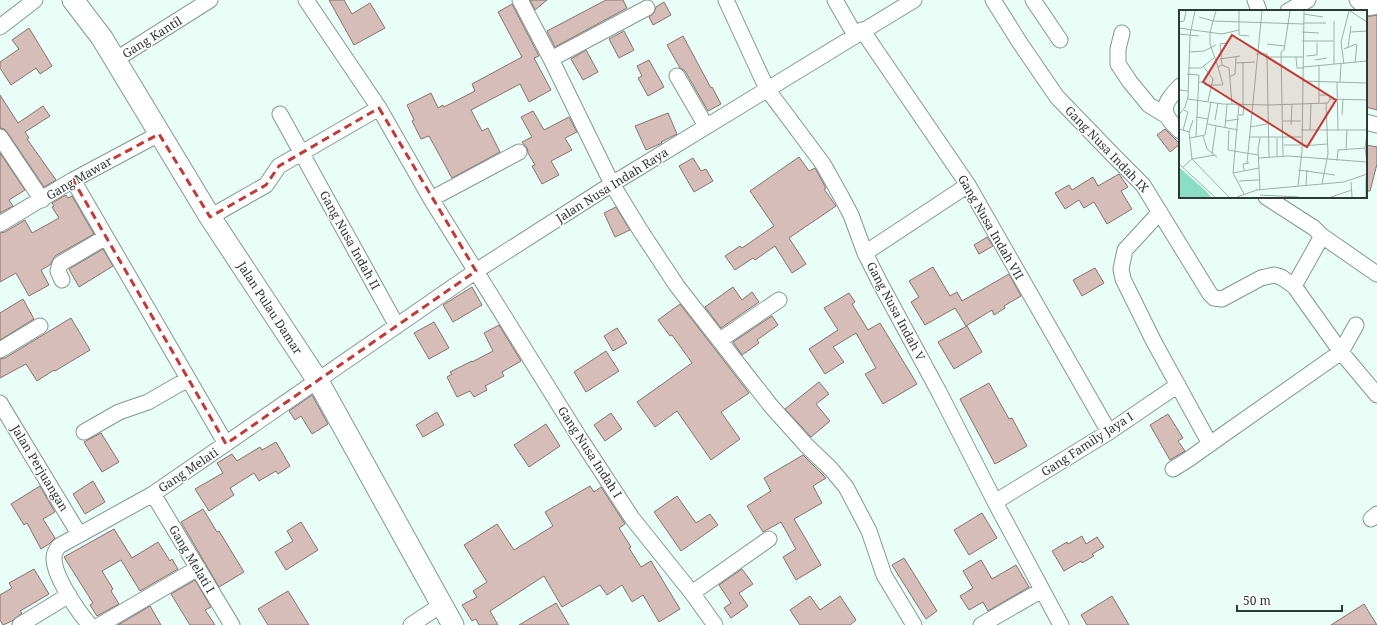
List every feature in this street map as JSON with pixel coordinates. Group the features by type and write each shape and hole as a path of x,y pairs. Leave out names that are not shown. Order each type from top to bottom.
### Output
{"street":[{"path":"0,27 36,0"},
{"name":"Jalan Pulau Damar","path":"73,0 102,38 210,217 318,381 453,625"},
{"name":"Gang Kantil","path":"115,60 210,0"},
{"name":"Gang Nusa Indah I","path":"306,0 379,108 431,199 579,437 632,518 692,593 715,625"},
{"path":"520,0 551,59 612,184 640,230 677,286 771,406 806,445 831,469 846,487 869,531 884,575 914,625"},
{"name":"Gang Nusa Indah V","path":"726,0 767,90 823,164 851,215 865,253 995,502 1062,625"},
{"name":"Gang Nusa Indah VII","path":"835,0 968,185 1108,432"},
{"name":"Gang Nusa Indah IX","path":"993,0 1057,97 1144,185 1210,294 1214,298 1222,298 1261,278 1274,275 1281,277 1294,286"},
{"path":"1033,0 1060,40"},
{"path":"1255,0 1259,10"},
{"path":"1290,10 1308,0"},
{"path":"1357,0 1365,8 1370,8 1377,5"},
{"name":"Jalan Nusa Indah Raya","path":"318,381 476,271 612,184 767,90 905,2"},
{"path":"551,59 647,8"},
{"path":"1122,33 1118,49 1118,64 1130,82 1150,105 1167,116 1179,130"},
{"path":"677,76 706,126"},
{"path":"1167,116 1165,108 1167,100 1179,87"},
{"path":"210,217 266,185 279,166 379,108"},
{"name":"Gang Nusa Indah II","path":"280,114 303,153 397,326"},
{"path":"1367,122 1377,125"},
{"name":"Gang Mawar","path":"0,224 73,180 159,134"},
{"path":"0,137 42,200"},
{"path":"431,199 519,152"},
{"path":"73,180 226,444"},
{"path":"865,253 968,185"},
{"path":"1268,198 1314,228 1322,236 1377,274"},
{"path":"1160,212 1125,250 1121,269 1123,279 1153,340 1210,444"},
{"path":"1322,236 1294,286 1341,352 1377,395"},
{"path":"62,280 58,271 60,264 106,237"},
{"path":"720,340 779,300"},
{"path":"1173,469 1341,352 1356,325"},
{"path":"0,350 40,326"},
{"path":"84,432 119,412 148,402 188,379"},
{"name":"Gang Melati","path":"69,595 64,588 56,568 54,558 55,552 59,546 153,494 318,381"},
{"name":"Gang Family Jaya I","path":"995,502 1108,432 1178,385"},
{"name":"Jalan Perjuangan","path":"0,403 79,534"},
{"name":"Gang Melati I","path":"153,494 232,625"},
{"path":"692,593 769,539"},
{"path":"100,625 198,568"},
{"path":"981,625 1042,590"},
{"path":"20,625 69,595 90,625"},
{"path":"411,625 441,605"}],"highlighted area":[{"path":"379,108 476,271 226,444 73,180 159,134 210,217 266,185 279,166"}],"building":[{"path":"329,0 344,0 352,14 370,3 385,28 354,45"},
{"path":"530,0 547,0 535,10"},
{"path":"606,0 623,0 627,8 555,47 547,31"},
{"path":"664,2 671,15 653,25 649,17 654,13 656,7"},
{"path":"512,4 539,56 534,58 551,90 529,102 520,84 471,110 482,131 488,128 500,152 452,178 429,136 421,139 412,121 414,120 407,105 431,93 438,108 443,105 444,107 475,91 472,84 522,57 498,12"},
{"path":"1377,15 1377,110 1367,107 1367,17"},
{"path":"29,28 52,66 40,74 36,68 11,85 0,68 0,62 19,49 12,40"},
{"path":"624,31 634,50 619,58 609,39"},
{"path":"683,36 721,104 708,111 685,71 680,68 667,45"},
{"path":"586,50 598,72 583,80 571,59"},
{"path":"649,60 664,87 648,96 638,78 642,76 637,66"},
{"path":"0,95 18,123 43,106 50,116 25,132 29,138 27,139 56,180 44,187 7,132 0,128"},
{"path":"533,111 544,130 569,117 577,132 565,138 572,150 551,161 559,175 542,184 532,166 535,165 528,153 527,148 522,142 532,137 521,117"},
{"path":"668,113 677,134 646,150 635,126"},
{"path":"1165,129 1179,145 1170,152 1157,135"},
{"path":"1367,145 1377,147 1377,164 1370,191 1367,191"},
{"path":"0,153 25,190 9,200 13,206 0,213"},
{"path":"799,157 809,171 815,168 826,188 824,189 836,206 789,238 806,264 792,273 775,246 755,260 753,258 735,270 725,256 740,246 742,248 774,226 750,191"},
{"path":"693,158 701,171 706,169 713,181 694,192 679,166"},
{"path":"1119,174 1128,187 1121,191 1132,209 1107,224 1094,202 1084,208 1079,200 1065,209 1055,193 1069,185 1072,190 1093,177 1098,186"},
{"path":"66,195 68,198 72,196 94,234 55,256 50,265 41,270 49,285 29,296 16,273 0,282 0,233 5,232 25,220 32,233 59,218 52,207 54,206 52,203"},
{"path":"616,207 630,230 615,237 604,213"},
{"path":"987,237 993,246 979,254 974,245"},
{"path":"103,249 113,266 79,287 69,269"},
{"path":"933,267 950,296 957,292 962,301 1009,274 1021,296 1004,306 1005,308 994,315 992,310 966,326 955,308 925,325 911,302 919,297 909,281"},
{"path":"1095,268 1104,283 1082,296 1073,280"},
{"path":"472,287 482,305 453,322 443,305"},
{"path":"733,287 742,300 752,292 759,302 721,328 705,307"},
{"path":"849,293 855,302 852,304 868,330 880,323 917,384 883,404 865,374 876,368 856,333 833,347 844,362 825,374 809,349 838,330 824,308"},
{"path":"23,299 34,319 0,340 0,313"},
{"path":"680,304 749,393 721,412 740,439 711,460 677,411 655,427 637,402 692,363 672,335 670,336 658,320"},
{"path":"772,316 778,325 757,340 759,343 742,355 733,342"},
{"path":"71,318 90,350 37,381 26,364 0,378 0,359 5,358"},
{"path":"434,322 449,348 429,359 414,333"},
{"path":"499,325 521,361 502,372 504,376 485,386 487,390 474,397 470,391 457,397 447,377 452,374 450,372 493,351 484,333"},
{"path":"967,326 982,352 954,369 938,342"},
{"path":"617,328 627,343 613,351 604,336"},
{"path":"606,351 619,371 586,392 574,372"},
{"path":"819,382 829,394 816,404 830,421 811,437 785,409"},
{"path":"989,383 1009,419 1012,418 1027,446 995,464 960,399"},
{"path":"312,395 328,424 312,434 301,416 295,420 289,411"},
{"path":"437,412 444,425 423,437 416,425"},
{"path":"611,413 622,429 605,441 594,425"},
{"path":"1168,414 1183,438 1178,441 1185,451 1170,460 1150,425"},
{"path":"546,424 560,446 529,467 514,445"},
{"path":"101,433 119,462 102,472 84,442"},
{"path":"276,442 290,466 278,474 276,471 259,481 254,473 230,488 234,495 209,511 195,489 223,473 217,463 232,454 237,461 260,447 262,450"},
{"path":"803,455 826,478 813,486 822,503 794,519 821,565 796,580 783,557 796,549 781,522 763,532 747,506 771,491 764,478"},
{"path":"93,481 105,502 85,514 73,494"},
{"path":"40,486 55,512 43,519 55,538 41,549 27,523 24,525 11,504"},
{"path":"590,486 594,492 601,487 625,524 619,528 641,567 651,561 680,609 659,622 643,595 632,602 622,585 607,595 600,585 562,607 544,576 490,611 498,625 479,625 476,619 472,621 462,605 477,597 473,591 487,582 464,545 497,524 514,550 553,526 545,512"},
{"path":"677,496 696,523 710,514 718,525 681,551 654,512"},
{"path":"203,509 217,532 219,531 244,572 219,587 181,522"},
{"path":"982,513 997,538 969,555 954,530"},
{"path":"301,522 318,550 286,570 275,552 293,541 287,531"},
{"path":"114,529 132,558 158,542 170,561 172,559 178,569 140,591 121,560 102,571 113,589 111,591 119,604 97,616 90,605 93,603 64,557"},
{"path":"1082,536 1086,544 1097,537 1104,547 1092,554 1094,556 1082,563 1081,561 1064,571 1052,551 1067,542 1068,544"},
{"path":"904,558 937,611 926,619 892,565"},
{"path":"981,560 992,579 1016,565 1029,587 988,611 983,602 969,610 960,596 973,588 963,571"},
{"path":"34,569 49,594 20,611 22,613 12,621 3,625 0,620 0,595 12,588 9,583"},
{"path":"742,569 753,584 739,593 748,606 731,618 724,608 731,603 719,585"},
{"path":"195,580 211,607 205,610 215,625 190,625 171,594"},
{"path":"288,591 309,625 268,625 258,609"},
{"path":"810,596 820,610 840,596 856,620 850,625 800,625 790,610"},
{"path":"1112,596 1129,625 1087,625 1081,615"},
{"path":"556,603 569,625 519,625"},
{"path":"1364,604 1377,625 1331,625"},
{"path":"150,606 161,625 118,625"}]}
